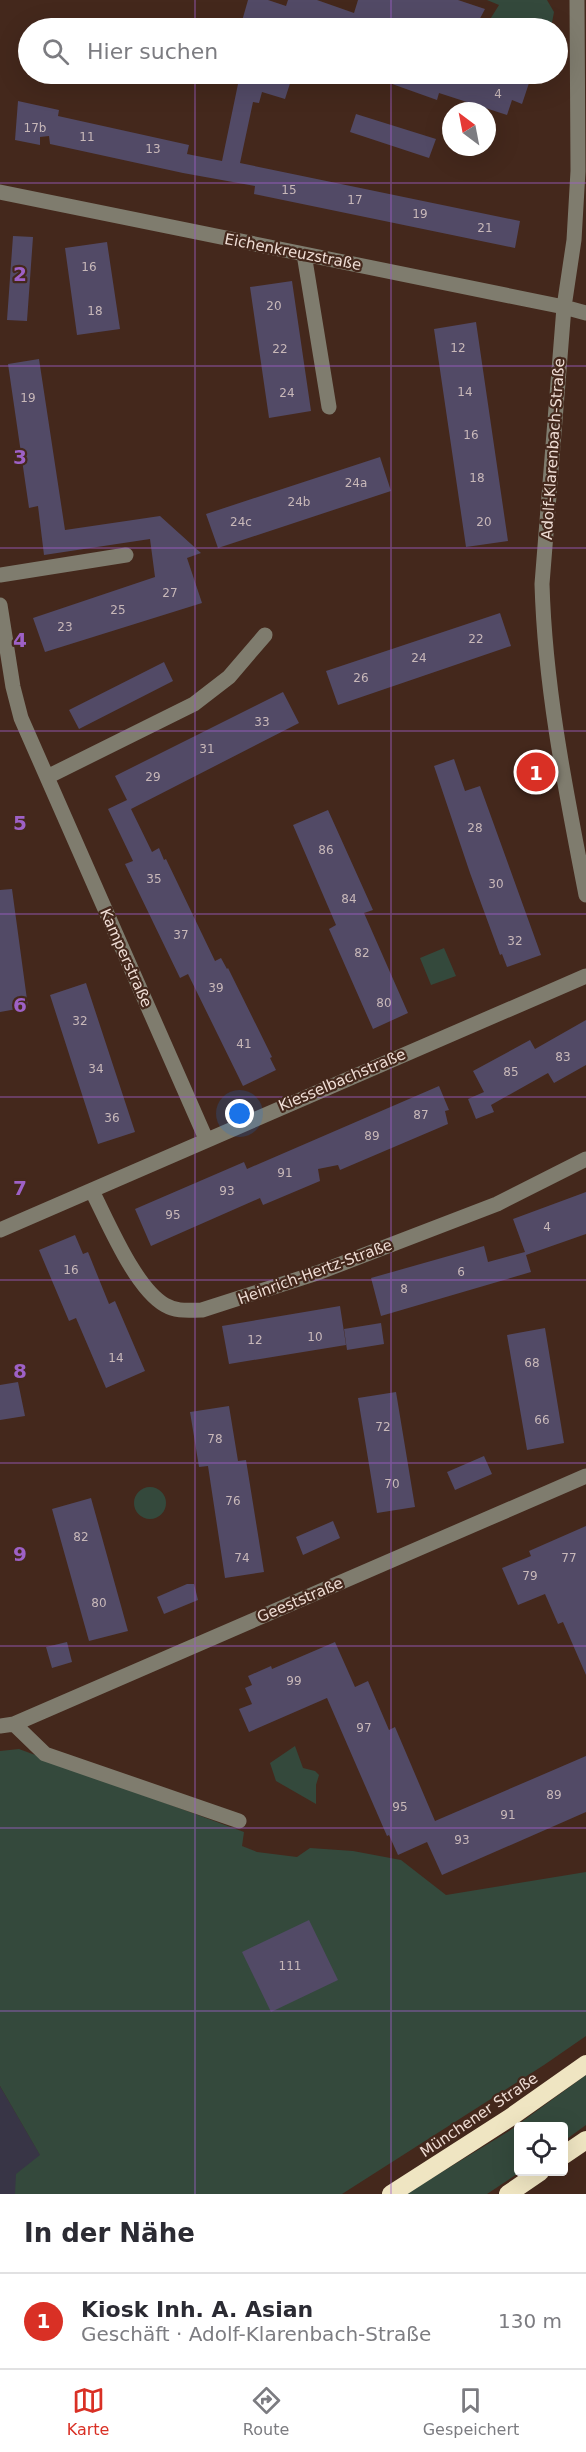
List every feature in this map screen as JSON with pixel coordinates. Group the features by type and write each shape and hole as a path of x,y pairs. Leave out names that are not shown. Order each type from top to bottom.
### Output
{"highway":[{"name":"Münchener Straße","path":"391,2194 502,2123 586,2064"},
{"path":"568,2152 586,2140"},
{"path":"508,2194 534,2176"}],"street":[{"name":"Adolf-Klarenbach-Straße","path":"577,0 578,171 574,240 564,306 542,584 543,623 562,774 586,895"},
{"name":"Eichenkreuzstraße","path":"0,192 564,306 586,313"},
{"path":"304,254 329,407"},
{"path":"0,575 126,555"},
{"name":"Kamperstraße","path":"0,605 13,687 21,718 206,1139"},
{"path":"47,777 194,704 229,677 265,634"},
{"name":"Kiesselbachstraße","path":"0,1230 586,976"},
{"name":"Heinrich-Hertz-Straße","path":"92,1191 136,1275 156,1298 165,1305 181,1311 202,1310 320,1272 497,1204 586,1160"},
{"name":"Geeststraße","path":"239,1821 45,1754 7,1725 586,1476"}],"shaded area":[{"path":"0,2086 63,2194 0,2194"}],"green space":[{"path":"487,0 547,0 554,12 553,18 491,18 499,5"},
{"path":"444,948 456,976 431,985 420,958"},
{"path":"150,1487 161,1492 166,1503 161,1514 150,1519 139,1514 134,1503 139,1492"},
{"path":"295,1746 303,1768 315,1771 319,1775 316,1785 316,1804 276,1781 270,1763"},
{"path":"19,1749 244,1832 242,1846 257,1852 297,1857 310,1848 353,1851 401,1860 446,1895 586,1872 586,2036 342,2194 15,2194 16,2174 40,2155 0,2086 0,1751"},
{"path":"586,2075 586,2125 568,2138 568,2122 521,2122"},
{"path":"514,2127 514,2176 487,2194 406,2194"}],"building":[{"path":"248,0 268,0 286,6 288,0 317,0 354,13 358,0 458,0 485,9 480,18 243,18"},
{"path":"238,84 290,84 285,99 262,92 259,103 253,102 240,163 520,221 515,248 254,194 255,186 50,144 49,136 40,137 40,145 15,140 18,101 59,110 58,116 189,145 187,154 222,161"},
{"path":"392,84 529,84 522,104 512,100 507,115 496,111 496,102 467,102 439,93 437,100"},
{"path":"356,114 436,139 429,158 350,132"},
{"path":"13,236 33,237 27,321 7,320"},
{"path":"107,242 120,329 77,335 65,248"},
{"path":"292,281 311,411 269,418 250,287"},
{"path":"476,322 508,541 466,547 434,329"},
{"path":"39,359 65,530 160,516 201,553 187,558 202,603 45,652 33,618 155,577 150,539 44,555 38,506 29,508 8,364"},
{"path":"380,457 391,491 218,548 206,514"},
{"path":"500,613 511,646 338,705 326,671"},
{"path":"164,662 173,681 79,729 69,710"},
{"path":"283,692 299,723 131,809 152,852 159,848 164,860 166,859 215,961 221,958 228,968 272,1057 270,1058 276,1070 243,1086 188,974 180,978 125,864 133,861 108,809 127,800 115,776"},
{"path":"454,759 465,791 480,786 541,955 507,967 502,954 500,955 470,873 434,766"},
{"path":"328,810 373,910 364,913 408,1013 373,1029 329,929 336,925 293,825"},
{"path":"12,889 28,1007 0,1012 0,890"},
{"path":"86,983 135,1132 98,1144 50,995"},
{"path":"586,1020 586,1065 554,1083 548,1073 491,1105 494,1112 476,1119 468,1099 484,1092 473,1071 530,1040 535,1049"},
{"path":"439,1086 449,1110 445,1111 448,1124 340,1170 338,1165 318,1169 320,1181 263,1205 260,1198 151,1246 135,1209 244,1162 247,1169"},
{"path":"586,1192 586,1234 526,1255 531,1272 381,1316 371,1278 484,1246 488,1262 525,1252 513,1219"},
{"path":"75,1235 83,1254 88,1252 109,1304 115,1301 145,1371 106,1388 76,1318 69,1321 39,1250"},
{"path":"340,1306 346,1345 229,1364 222,1326"},
{"path":"381,1323 384,1344 347,1350 344,1329"},
{"path":"545,1328 564,1443 527,1450 507,1335"},
{"path":"18,1382 25,1416 0,1420 0,1385"},
{"path":"396,1392 415,1507 377,1513 358,1398"},
{"path":"229,1406 238,1461 246,1460 264,1572 225,1578 208,1466 199,1467 190,1412"},
{"path":"484,1456 492,1474 455,1490 447,1472"},
{"path":"91,1498 128,1631 89,1641 52,1509"},
{"path":"333,1521 340,1538 303,1555 296,1537"},
{"path":"586,1526 586,1675 563,1622 558,1624 545,1594 518,1605 502,1568 531,1556 529,1551"},
{"path":"187,1584 194,1584 198,1600 164,1614 157,1597"},
{"path":"67,1642 72,1662 52,1668 46,1647"},
{"path":"335,1642 355,1687 368,1681 389,1730 395,1727 435,1821 586,1756 586,1812 442,1875 427,1842 398,1855 389,1835 387,1836 327,1698 249,1732 239,1709 252,1704 245,1688 252,1685 248,1676 271,1666 272,1669"},
{"path":"309,1920 338,1980 271,2012 242,1952"}],"place":[{"name":"Kiosk Inh. A. Asian","path":"536,772"}]}
